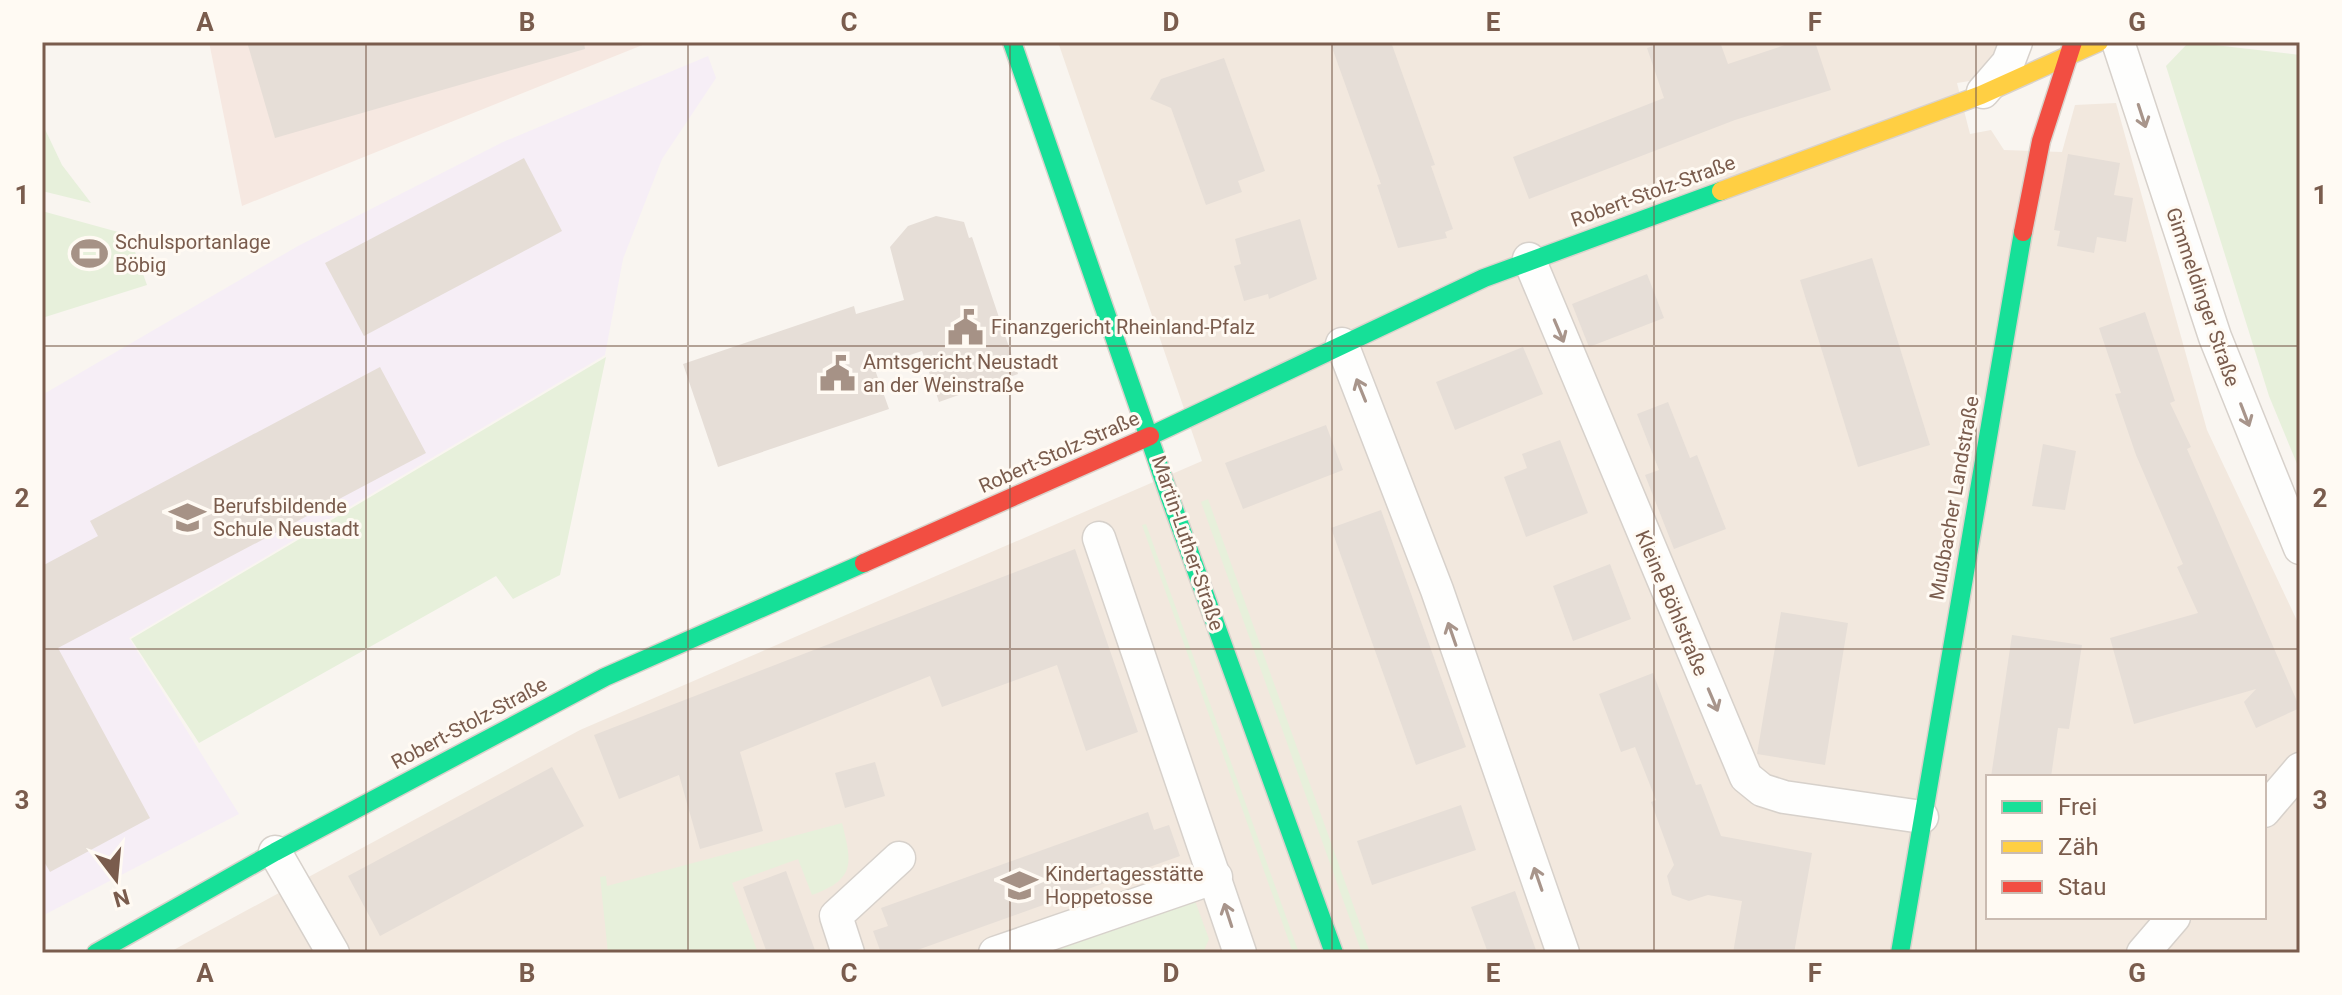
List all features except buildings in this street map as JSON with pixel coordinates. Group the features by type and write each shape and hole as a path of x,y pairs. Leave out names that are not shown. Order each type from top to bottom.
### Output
{"street":[{"name":"Martin-Luther-Straße","path":"1012,42 1334,953"},
{"path":"1981,95 2008,63 2016,42"},
{"name":"Robert-Stolz-Straße","path":"96,953 275,852 605,677 1150,435 1529,259 1981,95 2071,48 2099,42"},
{"name":"Gimmeldinger Straße","path":"2118,42 2215,337 2300,548"},
{"name":"Mußbacher Landstraße","path":"1900,953 2031,188 2041,141 2071,48"},
{"name":"Kleine Böhlstraße","path":"1529,259 1746,777 1762,790 1784,797 1922,817"},
{"path":"1342,344 1432,575 1563,953"},
{"path":"1099,538 1240,953"},
{"path":"2266,809 2300,769"},
{"path":"275,852 333,953"},
{"path":"848,953 836,916 899,858"},
{"path":"995,953 1216,877"},
{"path":"2143,953 2172,919"}],"shaded area":[{"path":"209,42 650,42 242,206"},
{"path":"1058,42 2000,42 2001,46 1976,80 1957,83 1970,134 1991,130 2004,150 2062,152 2075,105 2116,103 2207,430 2300,627 2300,953 168,953 580,730 1202,461"},
{"name":"Berufsbildende Schule Neustadt","path":"708,56 716,78 662,159 623,259 605,355 129,638 239,814 42,916 42,395 298,246 503,142"}],"green space":[{"path":"2189,42 2300,55 2300,471 2269,396 2166,66"},
{"path":"42,123 62,165 91,203 42,191"},
{"name":"Schulsportanlage Böbig","path":"42,211 129,235 147,285 42,318"},
{"path":"606,357 560,575 513,599 496,576 199,743 131,639"},
{"path":"1208,499 1370,953 1362,953 1201,502"},
{"path":"1146,524 1299,953 1293,953 1142,525"},
{"path":"842,823 848,849 847,868 837,883 826,889 812,895 798,859 732,883 758,953 608,953 600,877 606,876 607,886"},
{"path":"1194,898 1209,939 1203,953 1018,953"}],"traffic: fast":[{"path":"1012,42 1170,498 1334,953"},
{"path":"1150,436 1484,278 1721,191"},
{"path":"1900,953 2023,232"},
{"path":"96,953 275,852 605,677 864,563"}],"traffic: slow":[{"path":"1721,191 1981,95 2099,42"}],"traffic: jam":[{"path":"2023,232 2041,141 2073,42"},
{"path":"864,563 1150,436"}],"place":[{"name":"Schulsportanlage Böbig","path":"89,253"},
{"name":"Finanzgericht Rheinland-Pfalz","path":"965,327"},
{"name":"Amtsgericht Neustadt an der Weinstraße","path":"837,373"},
{"name":"Berufsbildende Schule Neustadt","path":"187,517"},
{"name":"Kindertagesstätte Hoppetosse","path":"1019,886"}]}
